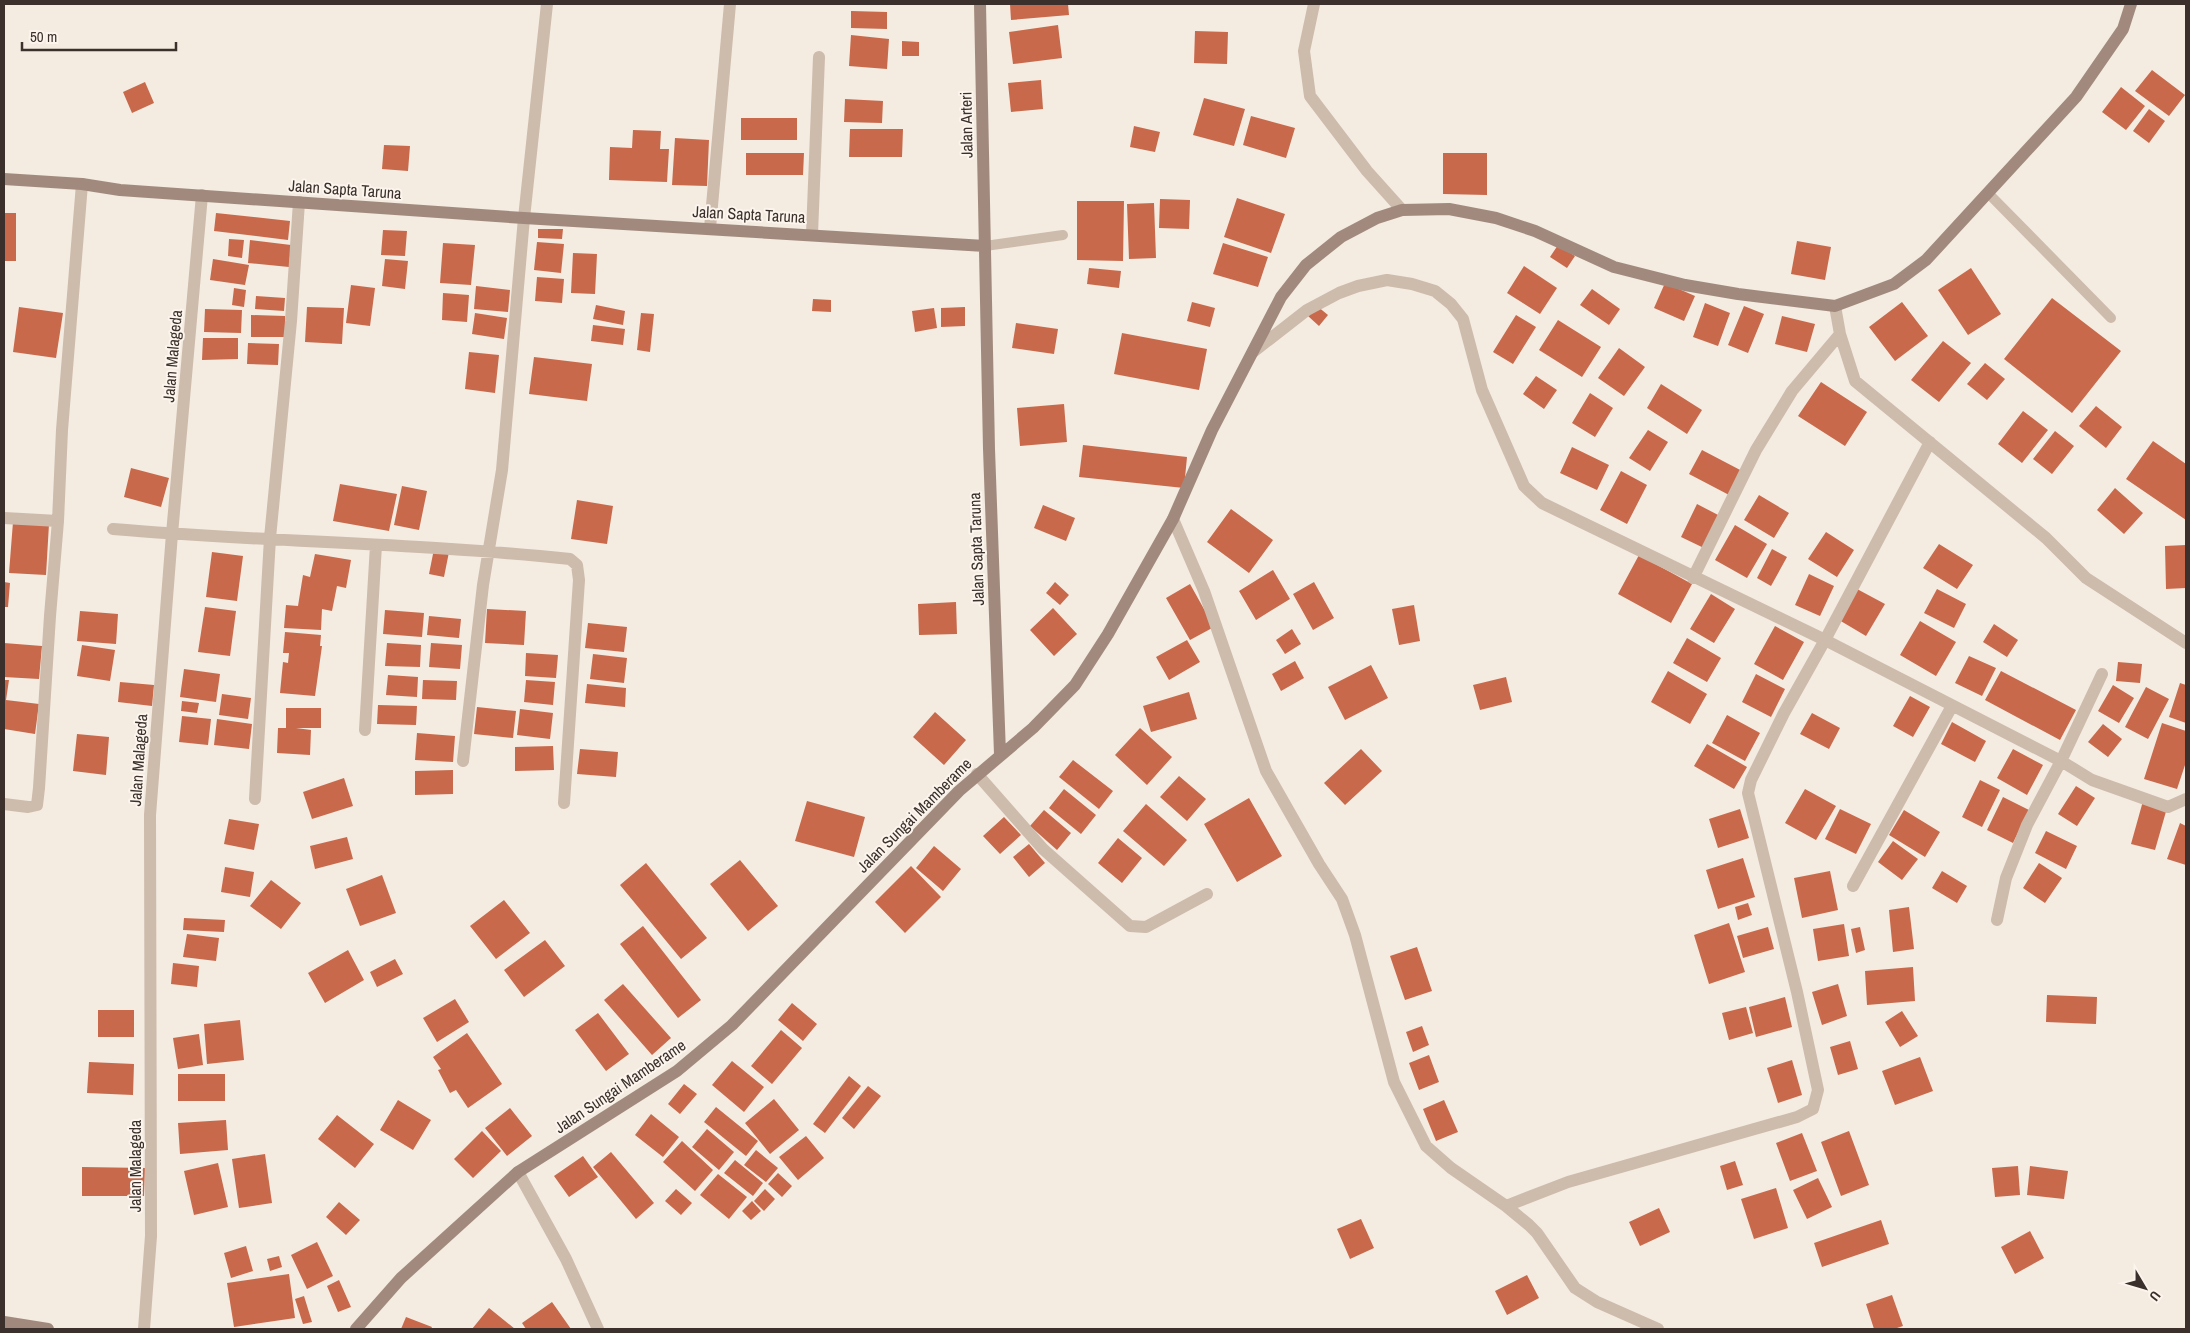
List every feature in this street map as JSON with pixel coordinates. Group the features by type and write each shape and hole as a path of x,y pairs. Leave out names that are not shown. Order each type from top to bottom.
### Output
{"street":[{"path":"463,761 483,586 502,470 524,218 547,4"},
{"path":"710,228 730,4"},
{"name":"Jalan Arteri","path":"980,4 985,246"},
{"path":"1314,4 1304,51 1310,96 1367,171 1402,210"},
{"path":"2131,4 2123,29 2076,97 1926,260 1894,284 1835,306 1840,334 1855,381 2046,538 2086,578 2186,643"},
{"path":"812,234 819,56"},
{"name":"Jalan Sapta Taruna","path":"4,179 82,184 120,190 524,218 985,246 989,458 1000,754"},
{"path":"4,804 28,807 36,804 58,521 62,430 82,184"},
{"name":"Jalan Malageda","path":"144,1329 151,1236 150,815 172,534 202,195"},
{"path":"255,799 270,538 291,321 299,202"},
{"name":"Jalan Sungai Mamberame","path":"356,1329 401,1278 518,1172 676,1071 732,1025 959,791 1000,754 1033,728 1075,685 1108,634 1173,519 1212,430 1281,298 1306,265 1341,237 1377,218 1402,210 1449,210 1496,218 1535,231 1614,266 1685,286 1835,306"},
{"path":"1253,352 1307,310 1339,293 1358,286 1387,280 1435,290 1463,319 1482,390 1524,486 1542,503 1825,640 2061,761 2092,780 2168,807 2186,799"},
{"path":"1694,578 1756,450 1792,391 1840,334"},
{"path":"1506,1206 1568,1182 1797,1117 1813,1109 1817,1101 1818,1090 1795,984 1748,793 1752,780 1784,713 1930,442"},
{"path":"4,518 58,521"},
{"path":"1173,519 1204,591 1266,771 1319,864 1342,899 1355,934 1394,1082 1426,1146 1451,1168 1506,1206 1537,1233 1575,1288 1598,1302 1658,1329"},
{"path":"113,528 172,534 490,550 570,559 577,565 579,580 564,803"},
{"path":"365,730 376,545"},
{"path":"1997,920 2006,878 2027,825 2061,761 2102,674"},
{"path":"1853,886 1952,706"},
{"path":"978,774 1043,849 1130,926 1146,927 1207,894"},
{"path":"518,1172 566,1259 598,1329"},
{"path":"4,1322 48,1329"}],"lane":[{"path":"1988,193 2111,318"},
{"path":"985,246 1063,236"}],"building":[{"path":"1010,4 1068,4 1069,15 1011,20"},
{"path":"851,11 887,12 887,29 851,28"},
{"path":"1058,25 1062,58 1013,64 1009,32"},
{"path":"1195,31 1228,32 1227,64 1194,63"},
{"path":"851,35 889,39 887,69 849,66"},
{"path":"902,41 919,42 919,56 902,56"},
{"path":"2152,70 2185,95 2169,116 2135,91"},
{"path":"1041,80 1043,109 1011,112 1008,83"},
{"path":"145,82 154,103 132,113 123,92"},
{"path":"2121,87 2145,106 2126,130 2102,112"},
{"path":"1204,98 1245,109 1234,146 1193,135"},
{"path":"845,99 883,101 882,123 844,122"},
{"path":"2149,109 2165,121 2149,143 2133,131"},
{"path":"1251,116 1295,128 1286,158 1243,145"},
{"path":"741,118 797,118 797,140 741,140"},
{"path":"1134,126 1160,132 1155,152 1130,147"},
{"path":"850,129 903,129 902,157 849,157"},
{"path":"633,130 661,131 660,149 669,149 667,182 609,180 610,147 632,148"},
{"path":"675,138 709,140 707,186 672,185"},
{"path":"384,145 410,146 408,171 382,169"},
{"path":"746,153 804,153 803,175 746,175"},
{"path":"1443,153 1487,153 1487,195 1443,194"},
{"path":"1237,198 1285,214 1271,253 1224,237"},
{"path":"1160,199 1190,200 1189,229 1159,228"},
{"path":"1077,201 1124,201 1123,261 1077,260"},
{"path":"1154,203 1156,258 1129,259 1127,204"},
{"path":"4,213 16,213 16,261 4,261"},
{"path":"216,213 290,221 288,240 214,231"},
{"path":"538,229 563,229 562,239 538,238"},
{"path":"383,230 407,231 405,256 381,255"},
{"path":"229,239 244,240 242,258 228,256"},
{"path":"250,240 291,245 289,267 248,263"},
{"path":"1797,241 1831,247 1825,280 1791,274"},
{"path":"537,242 564,244 561,273 534,270"},
{"path":"443,243 475,245 471,285 440,283"},
{"path":"1223,243 1268,257 1258,287 1213,274"},
{"path":"1558,245 1575,256 1567,268 1550,257"},
{"path":"573,253 597,254 595,294 571,293"},
{"path":"213,259 249,265 245,285 210,280"},
{"path":"385,259 408,261 405,289 382,286"},
{"path":"1524,266 1557,288 1540,314 1507,293"},
{"path":"1089,268 1121,271 1119,288 1087,284"},
{"path":"1971,268 2001,314 1968,335 1938,290"},
{"path":"537,277 564,279 562,303 535,301"},
{"path":"1665,283 1695,296 1684,321 1654,308"},
{"path":"351,285 375,288 370,326 346,323"},
{"path":"476,286 510,290 508,312 474,309"},
{"path":"234,288 246,290 244,307 232,305"},
{"path":"1592,289 1620,309 1609,325 1580,305"},
{"path":"443,293 469,295 467,322 442,320"},
{"path":"256,296 285,298 284,311 255,309"},
{"path":"2052,298 2121,351 2072,413 2004,359"},
{"path":"813,299 831,300 831,312 812,311"},
{"path":"1192,302 1215,308 1210,327 1187,321"},
{"path":"1902,302 1928,336 1895,361 1869,327"},
{"path":"1705,303 1730,313 1718,346 1693,337"},
{"path":"596,305 625,311 623,325 593,319"},
{"path":"1317,306 1328,315 1319,326 1308,316"},
{"path":"1744,306 1764,314 1748,353 1728,345"},
{"path":"19,307 63,313 56,358 13,352"},
{"path":"307,307 344,308 342,344 305,342"},
{"path":"965,307 965,326 941,327 941,308"},
{"path":"934,308 937,328 915,332 912,311"},
{"path":"205,309 242,310 241,333 204,332"},
{"path":"475,313 507,318 504,339 472,334"},
{"path":"641,313 654,314 650,352 637,350"},
{"path":"251,315 285,316 285,337 251,337"},
{"path":"1516,315 1536,327 1513,364 1493,352"},
{"path":"1782,316 1815,324 1807,352 1775,344"},
{"path":"1558,320 1601,347 1582,377 1539,350"},
{"path":"1016,323 1058,329 1054,354 1012,348"},
{"path":"593,325 625,329 623,345 591,341"},
{"path":"1122,333 1207,349 1199,390 1114,374"},
{"path":"203,338 238,338 238,359 202,360"},
{"path":"1943,341 1971,363 1939,402 1911,380"},
{"path":"248,343 279,344 278,365 247,364"},
{"path":"1619,348 1645,367 1624,396 1598,378"},
{"path":"469,352 499,355 495,393 465,389"},
{"path":"534,357 592,364 587,401 529,394"},
{"path":"1985,363 2005,379 1987,400 1967,384"},
{"path":"1536,376 1557,390 1544,409 1523,394"},
{"path":"1821,382 1867,412 1845,446 1798,416"},
{"path":"1661,384 1702,410 1687,434 1647,408"},
{"path":"1590,393 1613,408 1595,437 1572,423"},
{"path":"1064,404 1067,442 1020,446 1017,408"},
{"path":"2096,406 2122,427 2106,448 2079,426"},
{"path":"2023,411 2048,430 2022,463 1998,444"},
{"path":"1648,430 1668,442 1650,471 1629,458"},
{"path":"2055,431 2074,446 2052,474 2033,459"},
{"path":"2153,441 2186,464 2186,520 2126,479"},
{"path":"1083,445 1187,457 1184,488 1079,477"},
{"path":"1572,447 1609,465 1597,490 1560,473"},
{"path":"1702,450 1744,472 1731,496 1689,474"},
{"path":"131,468 169,478 161,507 124,497"},
{"path":"1621,471 1647,485 1627,524 1600,510"},
{"path":"340,484 397,494 389,531 333,521"},
{"path":"402,486 427,491 419,530 394,525"},
{"path":"2115,488 2143,513 2124,534 2097,510"},
{"path":"1759,495 1789,513 1774,538 1744,520"},
{"path":"577,500 613,506 607,544 571,539"},
{"path":"1697,504 1722,517 1706,549 1681,537"},
{"path":"1043,505 1075,518 1066,541 1034,528"},
{"path":"1231,509 1273,540 1249,573 1207,542"},
{"path":"13,522 49,524 46,575 9,573"},
{"path":"1735,525 1767,544 1747,578 1715,560"},
{"path":"1826,532 1854,550 1837,577 1808,559"},
{"path":"1939,544 1973,565 1957,589 1923,568"},
{"path":"2186,545 2186,588 2166,589 2165,546"},
{"path":"434,549 449,552 444,577 429,574"},
{"path":"1772,549 1787,557 1771,586 1757,578"},
{"path":"212,552 243,556 237,601 206,597"},
{"path":"315,554 351,560 346,588 337,586 332,611 322,609 321,630 284,628 286,605 298,606 303,575 310,577"},
{"path":"1639,555 1692,584 1671,623 1618,594"},
{"path":"1273,570 1290,599 1256,620 1239,591"},
{"path":"1809,574 1834,586 1820,616 1795,605"},
{"path":"4,582 10,583 8,607 4,607"},
{"path":"1055,582 1069,595 1060,605 1046,593"},
{"path":"1314,582 1334,618 1313,630 1293,594"},
{"path":"1190,584 1214,627 1190,640 1166,598"},
{"path":"1857,589 1885,604 1866,636 1839,620"},
{"path":"1937,589 1966,604 1954,628 1924,613"},
{"path":"1711,594 1735,609 1714,643 1690,629"},
{"path":"956,602 957,634 919,635 918,604"},
{"path":"1414,605 1420,641 1399,645 1392,609"},
{"path":"205,607 236,611 230,656 198,652"},
{"path":"1053,608 1077,634 1054,656 1030,630"},
{"path":"487,609 526,611 524,645 485,643"},
{"path":"385,610 424,613 422,637 383,634"},
{"path":"80,611 118,614 116,644 77,641"},
{"path":"429,616 461,619 459,638 427,635"},
{"path":"1920,621 1956,642 1936,676 1900,655"},
{"path":"588,623 627,627 624,652 585,648"},
{"path":"1994,624 2018,640 2007,657 1983,642"},
{"path":"1775,626 1804,642 1783,680 1754,664"},
{"path":"1292,629 1301,644 1285,654 1276,640"},
{"path":"285,632 321,635 320,646 322,646 315,696 280,693 283,662 288,663 289,653 283,653"},
{"path":"1687,638 1721,658 1707,682 1673,663"},
{"path":"1187,640 1200,662 1169,680 1156,657"},
{"path":"4,643 42,646 39,679 4,677"},
{"path":"387,643 421,645 420,667 385,666"},
{"path":"431,643 462,645 460,669 429,667"},
{"path":"82,645 115,650 110,681 77,676"},
{"path":"526,653 558,655 556,678 525,676"},
{"path":"593,654 627,658 624,683 590,679"},
{"path":"1969,656 1996,668 1982,696 1955,683"},
{"path":"1295,661 1304,678 1281,691 1272,674"},
{"path":"2118,662 2142,664 2140,683 2116,681"},
{"path":"1371,665 1388,698 1345,720 1328,687"},
{"path":"184,669 220,674 216,702 180,697"},
{"path":"1668,671 1707,694 1690,724 1651,702"},
{"path":"2001,671 2076,710 2060,740 1985,700"},
{"path":"1756,674 1785,689 1771,717 1742,702"},
{"path":"388,675 418,677 417,697 386,695"},
{"path":"1506,677 1512,702 1480,710 1473,685"},
{"path":"4,680 9,680 6,700 39,704 35,734 4,729"},
{"path":"423,680 457,681 456,700 422,699"},
{"path":"526,680 555,682 553,705 524,702"},
{"path":"120,682 154,685 152,706 118,702"},
{"path":"2180,683 2186,685 2186,723 2169,717"},
{"path":"587,684 626,688 625,707 585,703"},
{"path":"2113,685 2134,698 2119,723 2098,711"},
{"path":"2146,687 2169,699 2148,739 2125,727"},
{"path":"1189,692 1197,719 1151,732 1143,706"},
{"path":"222,694 251,698 248,719 219,715"},
{"path":"1910,696 1930,707 1913,737 1893,726"},
{"path":"182,701 199,703 197,713 181,711"},
{"path":"378,705 417,706 416,725 377,724"},
{"path":"477,707 516,711 513,738 474,734"},
{"path":"286,708 321,708 321,728 296,728 311,730 310,755 277,753 278,728 286,728"},
{"path":"520,709 553,713 550,739 517,735"},
{"path":"935,712 966,740 944,765 913,737"},
{"path":"1812,713 1840,728 1829,749 1800,734"},
{"path":"1727,715 1760,733 1745,761 1712,743"},
{"path":"182,716 211,719 208,745 179,742"},
{"path":"217,719 252,724 249,749 214,745"},
{"path":"1952,722 1986,741 1975,762 1941,744"},
{"path":"2162,723 2186,731 2186,762 2177,789 2144,779"},
{"path":"2103,724 2122,739 2108,757 2088,742"},
{"path":"1140,728 1172,757 1147,785 1115,755"},
{"path":"417,733 455,736 453,762 415,760"},
{"path":"77,734 109,737 106,775 73,771"},
{"path":"1707,744 1747,767 1734,789 1694,766"},
{"path":"553,746 554,770 515,771 515,747"},
{"path":"580,749 618,752 616,777 577,774"},
{"path":"1361,749 1382,771 1345,805 1324,783"},
{"path":"2013,749 2043,765 2027,795 1997,778"},
{"path":"1073,760 1113,791 1099,809 1059,777"},
{"path":"453,770 453,794 415,795 415,771"},
{"path":"1179,776 1206,799 1187,821 1160,797"},
{"path":"344,778 353,806 312,819 303,792"},
{"path":"1980,780 2000,790 1982,827 1962,817"},
{"path":"2076,786 2095,798 2077,826 2058,814"},
{"path":"1064,789 1096,815 1081,834 1049,808"},
{"path":"1805,789 1836,806 1816,840 1785,823"},
{"path":"2003,797 2029,810 2013,843 1987,830"},
{"path":"1249,798 1282,856 1237,882 1204,824"},
{"path":"807,801 865,817 854,857 795,841"},
{"path":"2143,801 2167,808 2155,850 2131,844"},
{"path":"1146,804 1187,840 1164,866 1123,831"},
{"path":"1740,809 1749,838 1718,848 1709,819"},
{"path":"1840,809 1871,824 1856,854 1825,839"},
{"path":"1044,810 1071,833 1057,850 1030,826"},
{"path":"1904,810 1940,832 1925,857 1889,835"},
{"path":"1004,817 1021,835 1000,854 983,836"},
{"path":"229,819 259,824 254,850 224,844"},
{"path":"2180,823 2186,826 2186,865 2167,859"},
{"path":"2046,831 2077,846 2066,869 2035,853"},
{"path":"347,837 353,859 315,869 310,846"},
{"path":"1118,838 1142,858 1122,883 1098,863"},
{"path":"1893,841 1918,859 1902,880 1878,862"},
{"path":"1029,844 1045,863 1029,877 1013,857"},
{"path":"934,846 961,869 943,891 916,868"},
{"path":"1743,858 1755,897 1718,909 1706,870"},
{"path":"740,860 778,906 748,931 710,884"},
{"path":"646,863 707,938 681,959 620,885"},
{"path":"2039,863 2062,878 2045,903 2023,888"},
{"path":"911,866 941,897 905,933 875,902"},
{"path":"225,867 254,872 250,897 221,892"},
{"path":"1830,871 1838,910 1802,918 1794,878"},
{"path":"1942,871 1967,886 1957,903 1932,888"},
{"path":"382,875 396,913 360,926 346,889"},
{"path":"271,880 301,903 281,929 250,906"},
{"path":"504,900 530,933 496,959 470,926"},
{"path":"1748,903 1752,915 1738,920 1735,907"},
{"path":"1909,907 1914,949 1893,952 1889,910"},
{"path":"184,918 225,920 224,932 183,930"},
{"path":"1729,923 1745,972 1709,984 1694,935"},
{"path":"1844,924 1849,956 1818,961 1813,929"},
{"path":"643,926 701,1000 678,1018 620,944"},
{"path":"1768,927 1774,949 1743,958 1737,936"},
{"path":"1860,927 1865,950 1856,953 1851,929"},
{"path":"187,934 219,938 216,961 183,957"},
{"path":"545,940 565,966 524,997 504,970"},
{"path":"1417,947 1432,991 1405,1000 1390,956"},
{"path":"348,950 364,980 325,1003 308,973"},
{"path":"395,959 403,974 377,987 370,972"},
{"path":"173,963 199,966 197,987 171,984"},
{"path":"1913,967 1915,1001 1867,1005 1865,971"},
{"path":"623,984 671,1038 652,1055 604,1000"},
{"path":"1838,984 1847,1016 1822,1025 1812,992"},
{"path":"2047,995 2097,997 2096,1024 2046,1022"},
{"path":"1785,997 1792,1027 1756,1037 1749,1007"},
{"path":"455,999 469,1022 437,1042 423,1018"},
{"path":"792,1003 817,1024 803,1041 778,1020"},
{"path":"1746,1007 1753,1033 1729,1040 1722,1013"},
{"path":"98,1010 134,1010 134,1037 98,1037"},
{"path":"1902,1011 1918,1036 1900,1047 1885,1022"},
{"path":"598,1013 629,1054 606,1071 575,1030"},
{"path":"240,1020 244,1060 207,1064 204,1024"},
{"path":"1422,1026 1429,1045 1413,1052 1406,1032"},
{"path":"781,1030 802,1048 772,1084 751,1066"},
{"path":"467,1033 502,1084 468,1108 456,1090 450,1093 438,1070 441,1069 433,1057"},
{"path":"199,1034 203,1065 178,1069 173,1038"},
{"path":"1850,1041 1858,1069 1838,1075 1830,1047"},
{"path":"1429,1055 1439,1082 1419,1090 1409,1063"},
{"path":"1920,1057 1933,1091 1895,1105 1882,1071"},
{"path":"1792,1060 1802,1095 1778,1103 1767,1068"},
{"path":"732,1061 764,1087 744,1112 712,1085"},
{"path":"89,1062 134,1064 133,1095 87,1093"},
{"path":"178,1074 225,1074 225,1101 178,1101"},
{"path":"849,1076 861,1086 825,1133 813,1124"},
{"path":"684,1084 697,1094 680,1114 668,1104"},
{"path":"868,1086 881,1096 854,1129 842,1118"},
{"path":"774,1099 799,1130 770,1154 745,1123"},
{"path":"398,1100 431,1120 413,1150 380,1130"},
{"path":"1444,1100 1458,1132 1436,1141 1423,1109"},
{"path":"716,1107 758,1141 746,1156 704,1122"},
{"path":"510,1108 532,1136 507,1156 485,1128"},
{"path":"651,1114 679,1137 663,1157 635,1135"},
{"path":"337,1115 374,1144 355,1168 318,1139"},
{"path":"226,1120 228,1150 180,1154 178,1123"},
{"path":"707,1129 734,1152 719,1170 692,1147"},
{"path":"482,1131 501,1151 473,1178 454,1159"},
{"path":"1849,1131 1869,1185 1841,1196 1821,1142"},
{"path":"1802,1133 1817,1171 1790,1181 1776,1143"},
{"path":"806,1136 824,1158 798,1180 779,1157"},
{"path":"682,1141 713,1170 695,1191 663,1162"},
{"path":"756,1150 778,1168 766,1182 744,1165"},
{"path":"611,1152 654,1203 636,1219 593,1167"},
{"path":"265,1154 272,1203 239,1208 232,1159"},
{"path":"583,1156 598,1177 569,1197 554,1176"},
{"path":"735,1160 763,1183 753,1196 724,1173"},
{"path":"1735,1161 1743,1185 1727,1190 1720,1166"},
{"path":"218,1163 228,1207 194,1215 184,1171"},
{"path":"2018,1166 2020,1195 1995,1197 1992,1168"},
{"path":"2030,1166 2068,1171 2064,1199 2027,1195"},
{"path":"82,1167 145,1168 144,1196 82,1196"},
{"path":"778,1173 792,1186 782,1197 768,1184"},
{"path":"718,1174 747,1197 729,1219 700,1195"},
{"path":"1818,1178 1832,1207 1807,1219 1793,1190"},
{"path":"1776,1188 1788,1228 1754,1239 1741,1199"},
{"path":"676,1189 692,1203 681,1215 665,1201"},
{"path":"765,1189 775,1199 764,1211 754,1201"},
{"path":"752,1201 761,1211 751,1220 742,1211"},
{"path":"339,1202 360,1220 346,1235 326,1217"},
{"path":"1659,1208 1670,1232 1640,1246 1629,1222"},
{"path":"1361,1219 1374,1248 1350,1259 1337,1229"},
{"path":"1881,1220 1889,1244 1822,1267 1814,1243"},
{"path":"2030,1231 2044,1258 2015,1274 2001,1247"},
{"path":"317,1242 333,1276 307,1289 291,1255"},
{"path":"246,1246 253,1271 231,1278 224,1253"},
{"path":"279,1256 282,1267 270,1271 267,1259"},
{"path":"289,1274 295,1318 234,1327 227,1283"},
{"path":"1527,1275 1539,1298 1507,1315 1495,1291"},
{"path":"339,1280 351,1307 338,1312 327,1286"},
{"path":"1892,1295 1903,1326 1894,1329 1874,1329 1866,1304"},
{"path":"304,1296 312,1322 303,1324 295,1299"},
{"path":"552,1302 571,1329 526,1329 522,1323"},
{"path":"489,1308 515,1329 472,1329"},
{"path":"406,1317 432,1327 431,1329 401,1329"}]}
